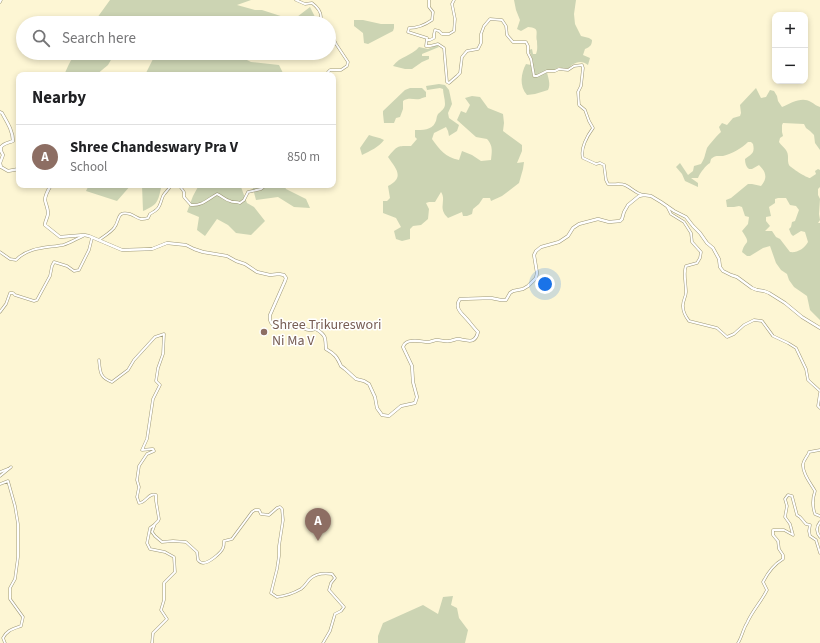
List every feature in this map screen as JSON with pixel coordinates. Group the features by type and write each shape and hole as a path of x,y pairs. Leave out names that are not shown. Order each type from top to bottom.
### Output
{"street":[{"path":"296,0 305,4 312,3 320,12 321,16"},
{"path":"427,40 427,38 408,32 409,28 417,28 432,20 433,12 429,7 429,0"},
{"path":"427,40 434,38 435,30 442,34 449,34 454,31 456,19 452,4 454,0"},
{"path":"427,40 426,46 438,44 444,48 447,82 460,73 462,57 467,51 478,49 481,43 481,34 484,26 490,20 502,20 506,26 507,35 513,42 526,42 534,76 547,71 555,71 559,69 568,70 574,66 582,65 581,86 578,92 579,105 585,110 593,128 583,146 583,158 596,164 600,163 604,165 608,184 613,186 625,185 640,194 651,196 686,217 707,243 713,248 723,271 737,277 752,288 769,293 820,328"},
{"path":"328,72 330,70 340,70 347,66 348,62 336,44"},
{"path":"0,112 2,113 13,137 12,141 3,144 1,147 3,155 0,163 2,167 8,171 16,170"},
{"path":"50,188 45,201 48,208 48,215 45,225 48,229 60,237 84,235 122,250 152,249 167,243 186,245 203,252 227,256 251,267 257,272 270,275 279,274 284,276 286,278 285,281 270,315 272,324 276,326 299,326 308,330 316,329 323,334 326,340 326,350 333,353 337,357 340,366 356,379 364,380 368,384 382,415 387,416 390,416 401,406 414,402 417,397 413,382 412,366 403,347 406,343 413,341 450,341 457,339 472,340 476,338 478,332 459,311 457,306 460,299 491,298 506,300 510,293 513,291 523,290 536,278 537,274 534,255 541,247 559,242 568,236 572,228 579,224 598,219 608,222 620,221 628,205 639,196 644,195"},
{"path":"98,241 113,230 118,217 121,214 125,213 144,220 148,218 150,214 158,210 164,194 170,188"},
{"path":"181,188 184,192 184,197 191,205 196,206 203,204 217,194 228,201 237,201 240,203 244,200 248,192 262,188"},
{"path":"666,205 671,214 684,222 691,233 692,242 701,252 697,263 686,266 684,270 686,296 682,305 684,314 689,322 717,328 727,337 754,320 762,321 773,336 796,348 806,369 808,380 820,392 818,406 820,408"},
{"path":"0,252 10,260 16,260 21,255 39,248 64,244 84,235"},
{"path":"0,312 6,304 10,293 34,301 37,300 50,276 54,262 67,266 74,271 79,270 89,250 92,238"},
{"path":"99,360 100,372 106,380 112,382 128,370 134,360 155,337 164,334 163,354 158,368 156,381 160,385 153,399 147,439 142,450 153,449 154,451 147,454 139,466 137,480 139,488 137,497 139,503 143,502 152,494 156,495 157,513 159,516 152,532 154,536 162,542 186,542 197,552 198,560 204,564 217,556 223,548 224,541 232,538 255,510 259,510 261,514 269,515 280,507 282,509 283,520 277,569 271,593 277,597 286,595 303,588 310,578 323,573 332,574 335,578 331,583 329,590 344,607 341,612 335,614 330,631 322,643"},
{"path":"820,450 809,452 803,465 810,484 815,491 812,502 813,509 815,514 820,516"},
{"path":"0,472 11,467 0,476"},
{"path":"0,484 8,481 15,506 18,524 18,557 15,579 10,588 10,599 23,617 21,626 5,634 3,638 5,643"},
{"path":"738,643 747,622 767,590 763,582 767,573 776,563 783,559 778,541 773,535 773,530 784,530 793,535 790,524 785,518 787,506 785,499 788,495 792,496 797,515 806,524 810,525 810,536 816,540 820,553"},
{"path":"820,522 818,525 817,534 820,537"},
{"path":"152,643 153,633 167,620 161,610 164,600 164,583 175,572 174,557 165,552 150,549 147,543 150,528 155,524"}],"green space":[{"path":"110,0 251,0 237,5 255,10 262,10 281,16 98,16"},
{"path":"514,0 576,0 574,14 575,24 581,36 592,40 591,45 585,49 583,55 590,58 588,65 578,62 568,69 559,67 555,70 547,70 536,76 534,74 532,58 529,50 532,49 533,54 536,54 537,31 535,28 528,27 521,31 517,29 520,20"},
{"path":"310,7 314,16 298,16"},
{"path":"354,20 363,20 381,24 394,24 394,28 393,31 368,44 364,43 363,33 354,26"},
{"path":"437,45 439,47 422,54 422,56 429,56 429,59 412,69 393,66 399,60 419,47 428,49"},
{"path":"71,60 111,60 108,65 100,72 65,72"},
{"path":"152,60 247,60 251,62 279,65 282,72 146,72"},
{"path":"526,64 531,65 533,77 537,77 547,72 549,83 548,90 527,95 522,84 523,71"},
{"path":"439,84 445,85 449,90 452,104 448,113 449,118 459,125 457,131 449,136 446,127 434,133 432,139 440,150 446,155 459,160 462,151 481,161 491,160 492,148 487,139 476,137 457,120 461,111 466,113 470,105 465,98 472,96 480,97 488,108 503,114 503,131 522,145 522,151 517,163 524,162 523,169 519,183 502,196 491,201 490,198 483,198 473,209 472,214 467,216 463,216 462,212 448,218 443,211 443,195 441,192 435,202 426,203 429,209 428,219 421,225 413,226 410,229 410,239 402,241 396,239 394,231 401,227 396,218 383,213 383,201 387,201 390,198 388,186 393,183 398,176 396,169 388,157 398,147 411,146 417,139 415,137 415,130 426,129 434,125 438,114 445,106 443,89 427,90 426,86"},
{"path":"410,88 422,88 426,92 426,97 420,99 407,99 403,101 403,109 400,117 396,118 394,123 384,123 383,111 405,90"},
{"path":"756,88 761,98 766,97 770,90 774,91 782,107 796,101 808,100 820,107 820,150 815,143 814,135 806,128 804,124 783,123 783,136 780,138 779,142 787,152 789,165 796,170 810,178 816,174 815,171 818,169 820,170 820,187 818,189 818,195 820,199 820,220 818,223 820,223 820,320 810,310 807,296 794,287 787,274 781,270 776,263 770,246 763,248 750,256 747,256 742,252 747,239 742,231 748,224 749,217 745,216 742,207 727,207 726,200 731,198 748,184 761,186 765,180 765,173 759,165 749,169 746,165 745,159 752,153 754,149 753,144 748,142 740,149 730,154 715,156 712,158 710,163 703,169 698,178 691,178 698,183 698,187 685,181 682,174 676,167 680,163 688,175 693,171 694,166 701,164 707,148 721,132 719,127 722,123 727,125 733,118 740,116 740,105","holes":["786,198 790,205 796,206 799,210 795,221 792,222 789,229 791,234 793,236 801,231 805,232 808,242 802,249 795,252 790,252 772,231 765,231 770,226 766,221 766,217 771,216 769,207 775,203 775,199"]},
{"path":"369,135 384,140 377,147 362,155 360,148"},
{"path":"88,188 128,188 117,201 86,191"},
{"path":"142,188 161,188 159,197 154,205 143,211"},
{"path":"197,188 241,188 247,203 254,207 265,221 251,235 236,233 228,225 217,219 205,236 197,230 199,217 187,212"},
{"path":"253,188 286,188 306,199 310,208 294,207 278,197 256,200"},
{"path":"453,596 451,605 457,608 459,618 468,630 465,643 378,643 378,636 383,623 423,605 438,614 443,597"}],"place":[{"name":"Shree Trikureswori Ni Ma V","path":"264,332"},
{"name":"Shree Chandeswary Pra V","path":"318,541"}]}
